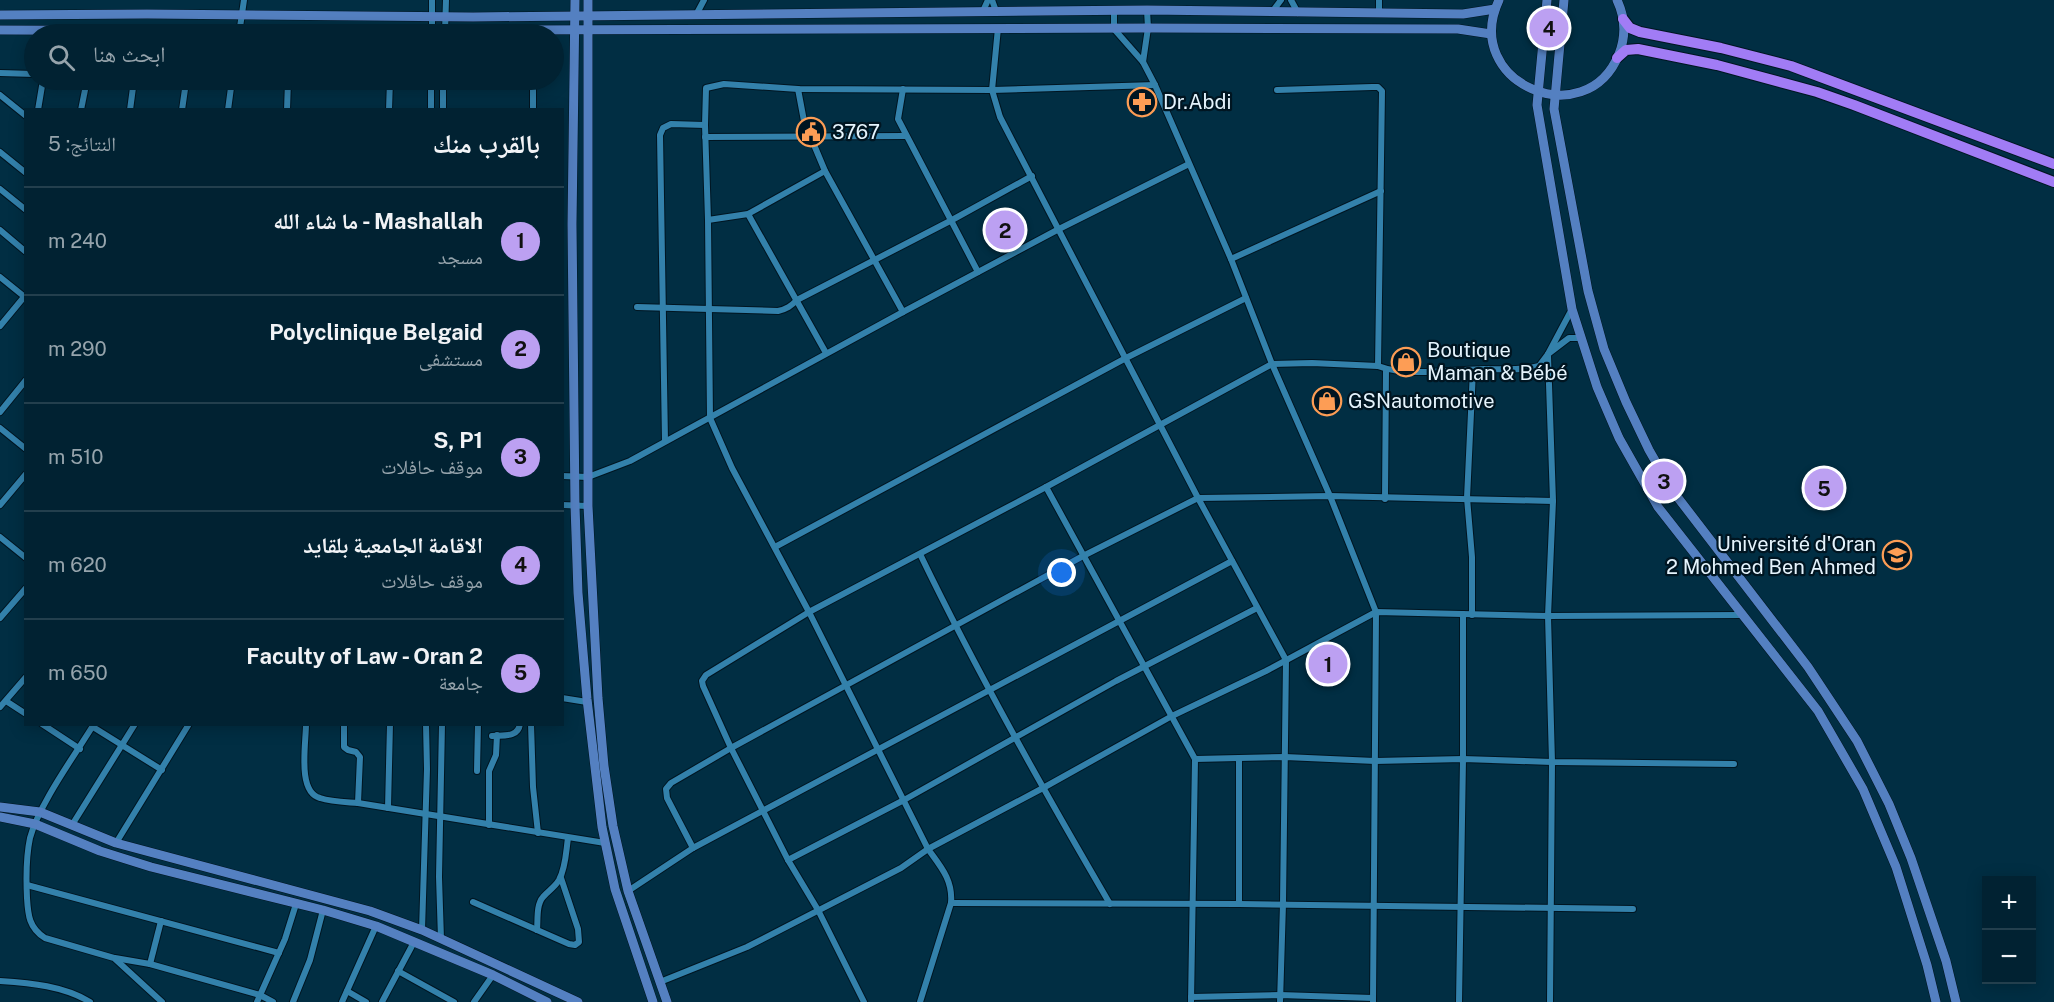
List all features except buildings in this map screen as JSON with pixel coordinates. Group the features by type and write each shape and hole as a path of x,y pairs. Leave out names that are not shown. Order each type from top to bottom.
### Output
{"highway":[{"path":"1623,19 1630,28 1640,32 1721,48 1791,66 2054,164"},
{"path":"1617,58 1626,50 1638,49 1766,77 1854,105 2054,182"}],"main road":[{"path":"575,0 568,224 578,593 593,768 605,843 615,889 653,1002"},
{"path":"588,0 588,506 591,594 604,766 613,826 628,891 667,1002"},
{"path":"1547,0 1537,93 1540,126 1572,309 1597,387 1619,438 1658,507 1818,711 1863,789 1896,867 1928,965 1936,1002"},
{"path":"1564,0 1555,96 1556,119 1590,301 1604,349 1649,450 1672,490 1808,668 1857,741 1889,804 1911,858 1946,961 1956,1002"},
{"path":"0,15 574,17 1126,10 1464,14 1497,4 1491,34 1496,53 1505,70 1525,87 1537,93 1555,96 1568,95 1592,86 1606,74 1617,58 1623,39 1623,19 1617,0"},
{"path":"361,17 362,24"},
{"path":"564,30 1458,29 1491,34"},
{"path":"0,30 24,31"},
{"path":"0,807 40,812 116,843 370,911 422,930 578,1002"},
{"path":"0,817 36,824 124,859 323,910 376,926 493,975 547,1002"}],"street":[{"path":"240,24 244,0"},
{"path":"432,0 432,24"},
{"path":"446,0 446,24"},
{"path":"990,0 996,11"},
{"path":"984,11 990,0"},
{"path":"1126,0 1126,10"},
{"path":"1271,13 1281,0"},
{"path":"1291,0 1299,13"},
{"path":"1379,0 1379,13"},
{"path":"696,15 704,1 713,15"},
{"path":"1143,62 1148,28 1147,10"},
{"path":"1046,487 1195,759 1191,1000 1280,998 1373,1000 1377,612 1330,496 1272,364 1231,259 1155,85 1143,62 1114,29 1114,11"},
{"path":"998,28 992,90 1000,117 1198,498 1286,660 1280,998"},
{"path":"0,73 24,74"},
{"path":"920,1002 951,903 952,890 947,877 928,849 809,612 722,447 710,418 706,88 724,84 798,89 992,90 1155,85"},
{"path":"1277,90 1372,87 1382,91 1378,366"},
{"path":"903,88 898,119 978,272"},
{"path":"798,89 804,122 825,171 903,312"},
{"path":"38,108 41,90"},
{"path":"81,108 85,90"},
{"path":"129,108 132,90"},
{"path":"182,108 185,90"},
{"path":"228,108 231,90"},
{"path":"287,108 288,90"},
{"path":"389,108 390,90"},
{"path":"430,90 431,108"},
{"path":"443,90 443,108"},
{"path":"533,90 533,108"},
{"path":"0,95 24,114"},
{"path":"665,441 660,135 663,128 671,124 705,125"},
{"path":"705,136 905,136"},
{"path":"0,152 24,171"},
{"path":"564,476 588,477 630,461 978,272 1189,164"},
{"path":"708,220 748,214 825,171"},
{"path":"637,307 778,311 792,306 797,300 1032,176"},
{"path":"0,189 24,208"},
{"path":"1231,259 1381,191"},
{"path":"748,214 826,353"},
{"path":"0,230 24,250"},
{"path":"0,277 24,297"},
{"path":"775,548 1126,358 1245,298"},
{"path":"0,326 24,299"},
{"path":"864,1002 818,910 788,860 731,748 704,686 704,678 809,612 1272,364 1378,366 1386,369 1432,372 1530,368 1539,366 1548,354 1572,309"},
{"path":"1548,354 1569,338 1580,338"},
{"path":"1548,354 1553,501 1548,616 1552,762 1550,1002"},
{"path":"1385,499 1386,369"},
{"path":"1472,615 1472,557 1467,498 1473,370"},
{"path":"0,412 24,382"},
{"path":"0,428 24,447"},
{"path":"0,505 3,496 24,476"},
{"path":"693,848 667,798 666,789 671,783 1083,556 1198,498 1330,496 1553,501"},
{"path":"564,505 588,506"},
{"path":"0,537 24,556"},
{"path":"920,554 989,690 1110,904"},
{"path":"628,891 693,848 1232,561"},
{"path":"0,618 24,590"},
{"path":"0,605 6,610"},
{"path":"788,860 904,800 1015,737 1257,608"},
{"path":"660,982 747,947 901,868 928,849 1172,716 1377,612 1548,616 1742,615"},
{"path":"1459,1002 1463,614"},
{"path":"0,707 24,679"},
{"path":"564,698 587,702"},
{"path":"6,701 24,713"},
{"path":"45,726 80,748"},
{"path":"162,770 93,726 40,812 31,837 27,885 29,918 33,927 40,935 50,940 114,958 150,964 260,995 273,1002"},
{"path":"72,825 134,726"},
{"path":"116,843 188,726"},
{"path":"306,726 305,782 310,792 320,798 605,843"},
{"path":"344,726 344,747 356,752 360,757 358,803"},
{"path":"388,808 390,726"},
{"path":"422,930 427,769 426,726"},
{"path":"441,939 439,877 442,726"},
{"path":"477,771 478,726"},
{"path":"489,825 489,771 496,755 495,736 515,734 520,726"},
{"path":"531,726 533,787 538,833"},
{"path":"1195,759 1285,757 1375,761 1463,759 1734,764"},
{"path":"1239,758 1239,904"},
{"path":"537,930 539,903 561,878 568,838"},
{"path":"473,903 575,945 579,942 579,929 561,878"},
{"path":"27,885 279,953"},
{"path":"951,903 1283,904 1633,909"},
{"path":"257,1002 279,953 296,904"},
{"path":"293,1002 310,960 323,910"},
{"path":"150,964 161,921"},
{"path":"342,1002 376,926"},
{"path":"382,1002 414,942"},
{"path":"114,958 162,1002"},
{"path":"398,971 454,1002"},
{"path":"474,1002 493,975"},
{"path":"0,981 63,990 90,1002"},
{"path":"347,991 366,1002"}],"place":[{"name":"الاقامة الجامعية بلقايد","path":"1549,28"},
{"name":"Dr.Abdi","path":"1142,102"},
{"name":"3767","path":"811,132"},
{"name":"Polyclinique Belgaid","path":"1005,230"},
{"name":"Boutique Maman & Bébé","path":"1406,362"},
{"name":"GSNautomotive","path":"1327,401"},
{"name":"S, P1","path":"1664,481"},
{"name":"Faculty of Law - Oran 2","path":"1824,488"},
{"name":"Université d'Oran 2 Mohmed Ben Ahmed","path":"1897,555"},
{"name":"Mashallah - ما شاء الله","path":"1328,664"}]}
